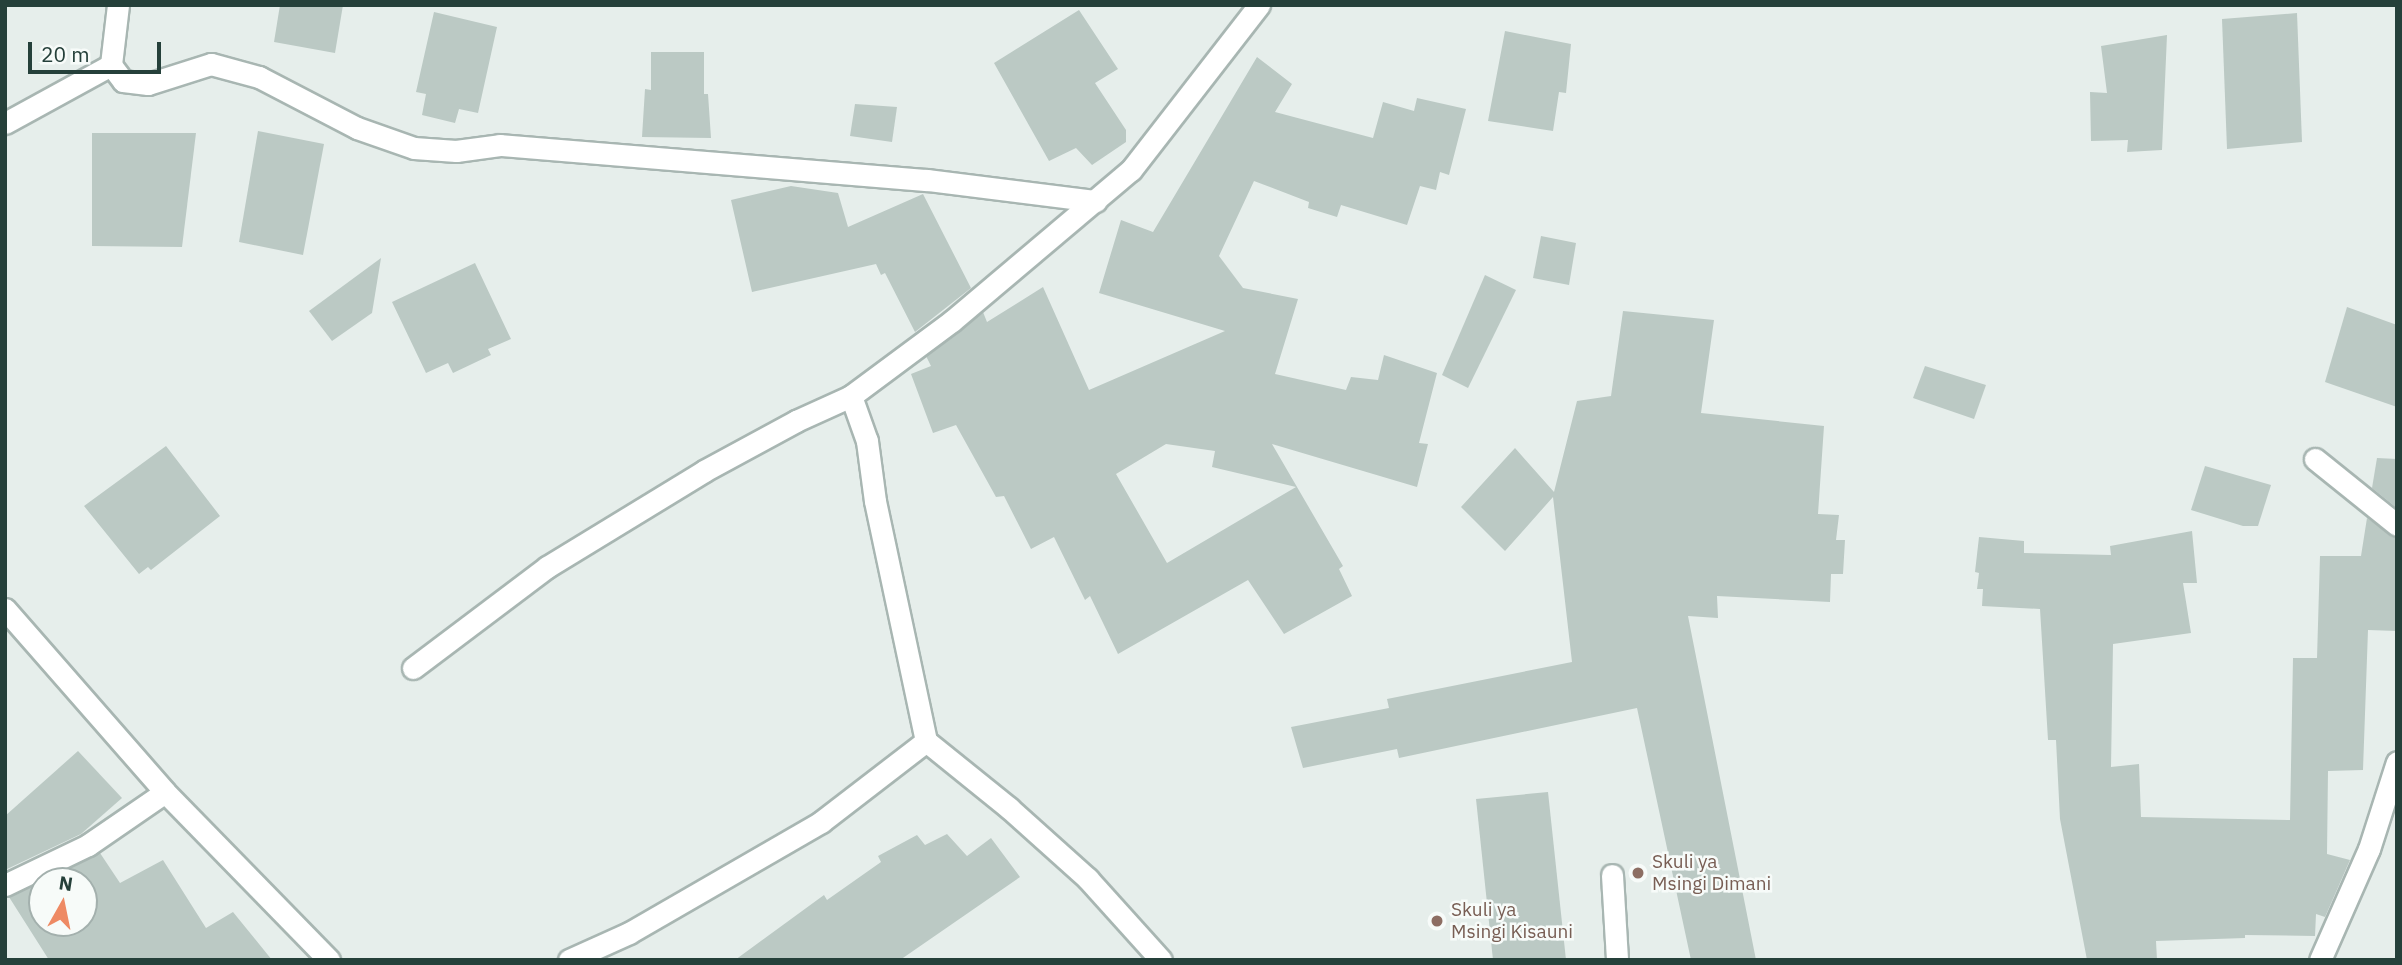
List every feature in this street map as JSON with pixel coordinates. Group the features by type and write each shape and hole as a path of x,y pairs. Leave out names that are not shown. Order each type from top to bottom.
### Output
{"street":[{"path":"118,5 111,65 123,80 148,85 211,64 259,76 357,128 414,148 456,151 499,145 927,180 1096,201"},
{"path":"413,668 547,567 704,471 796,421 851,396 952,321 1131,170 1259,5"},
{"path":"5,123 111,65"},
{"path":"851,396 867,441 875,501 926,741 1009,808 1088,879 1161,960"},
{"path":"2315,459 2397,525"},
{"path":"5,609 165,792 329,960"},
{"path":"576,958 629,933 821,822 926,741"},
{"path":"2320,960 2369,849 2397,762"},
{"path":"5,885 88,845 165,792"},
{"path":"1612,875 1617,960"}],"building":[{"path":"280,5 343,5 335,53 274,42"},
{"path":"1079,10 1118,69 1095,83 1126,130 1126,142 1092,165 1076,148 1049,161 994,63"},
{"path":"434,12 497,27 478,113 459,109 455,123 422,115 426,94 416,92"},
{"path":"2297,13 2302,142 2227,149 2222,19"},
{"path":"1505,31 1571,44 1566,93 1559,92 1553,131 1488,121"},
{"path":"2167,35 2162,150 2127,152 2128,140 2091,141 2090,92 2107,93 2101,46"},
{"path":"651,52 704,52 704,94 708,94 711,138 642,137 645,89 651,90"},
{"path":"1257,57 1292,84 1275,112 1373,138 1383,102 1414,111 1417,98 1466,109 1449,175 1440,172 1436,190 1420,186 1407,225 1341,205 1337,217 1308,208 1309,202 1254,181 1219,256 1243,288 1298,299 1275,374 1346,390 1351,377 1378,380 1384,355 1437,373 1419,443 1428,444 1417,487 1272,444 1343,566 1339,569 1352,596 1284,634 1248,580 1118,654 1090,596 1085,600 1054,537 1031,549 1004,496 996,497 956,425 933,433 911,374 931,366 926,356 983,312 987,322 1043,287 1089,390 1225,331 1099,293 1121,220 1153,232","holes":["1166,444 1215,451 1212,467 1296,487 1167,563 1116,474"]},
{"path":"855,104 897,107 892,142 850,136"},
{"path":"258,131 324,144 303,255 239,242"},
{"path":"92,133 196,133 182,247 92,246"},
{"path":"791,186 838,193 848,227 923,194 971,288 915,332 885,273 881,275 876,264 752,292 731,200"},
{"path":"1541,236 1576,243 1569,285 1533,278"},
{"path":"381,258 372,313 332,341 309,311"},
{"path":"475,263 511,339 488,349 491,355 453,373 448,363 426,373 392,302"},
{"path":"1485,275 1516,290 1468,388 1442,375"},
{"path":"2347,307 2397,325 2397,407 2325,382"},
{"path":"1623,311 1714,320 1701,413 1824,426 1818,514 1839,515 1836,540 1845,540 1843,574 1831,574 1830,602 1717,596 1718,618 1688,616 1756,960 1691,960 1637,708 1399,758 1397,749 1303,768 1291,727 1389,708 1387,699 1572,662 1553,497 1505,551 1461,507 1515,448 1554,492 1577,401 1611,396"},
{"path":"1925,366 1986,385 1974,419 1913,398"},
{"path":"166,446 220,516 151,570 148,567 139,574 84,506"},
{"path":"2377,458 2397,459 2397,508 2372,488"},
{"path":"2205,466 2271,485 2258,526 2243,526 2191,510"},
{"path":"2367,518 2397,538 2397,631 2368,630 2363,770 2328,771 2327,854 2350,860 2325,917 2316,914 2315,936 2245,935 2245,938 2156,941 2157,960 2087,960 2060,819 2056,740 2048,740 2040,609 1982,606 1983,589 1977,589 1979,573 1975,572 1979,537 2024,541 2024,553 2111,555 2110,546 2192,531 2197,583 2183,583 2191,633 2113,644 2111,767 2139,764 2141,817 2290,820 2293,658 2317,658 2320,556 2361,556"},
{"path":"78,751 122,798 81,834 5,870 5,816"},
{"path":"1548,792 1566,960 1493,960 1476,799"},
{"path":"947,834 967,856 991,838 1020,877 900,960 735,960 824,895 827,900 881,862 878,856 917,835 925,845"},
{"path":"100,853 120,883 163,860 206,928 233,912 272,960 49,960 34,937 98,937 98,867 72,867"},
{"path":"28,888 28,927 9,897"}],"place":[{"name":"Skuli ya Msingi Dimani","path":"1638,873"},
{"name":"Skuli ya Msingi Kisauni","path":"1437,921"}]}
